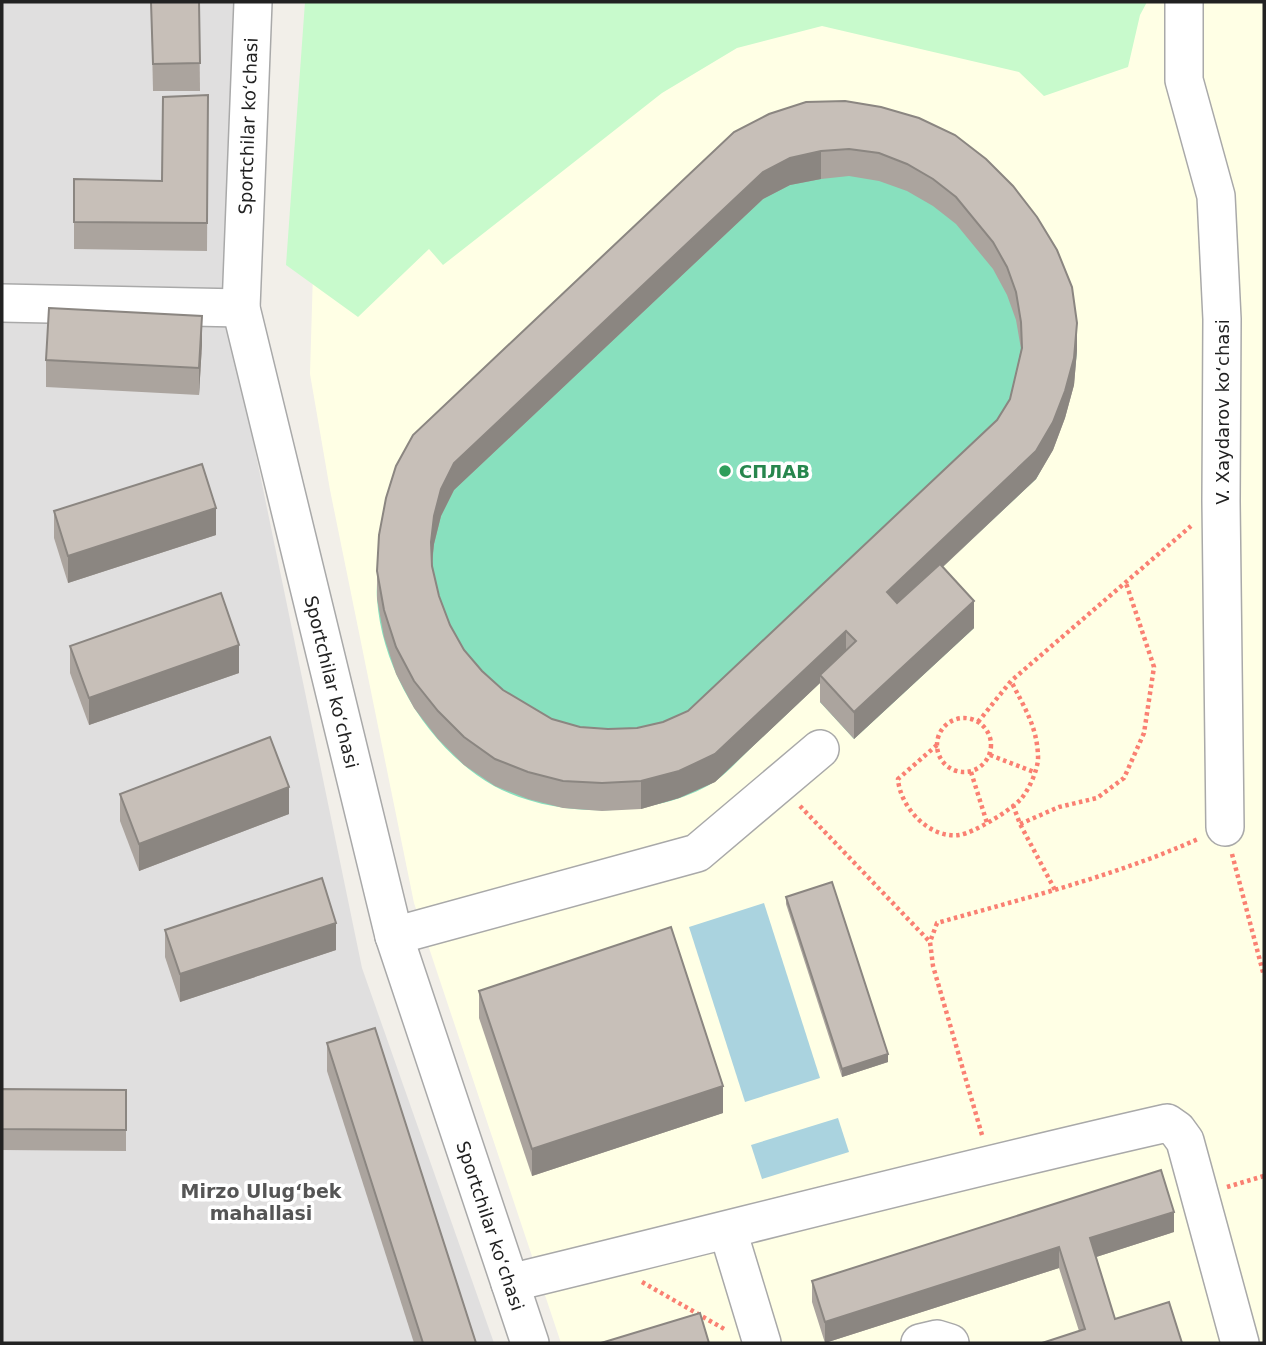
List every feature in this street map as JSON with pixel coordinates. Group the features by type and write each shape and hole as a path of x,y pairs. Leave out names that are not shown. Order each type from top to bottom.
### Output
{"street":[{"name":"Sportchilar ko‘chasi","path":"253,2 242,308 394,936 530,1343"},
{"name":"V. Xaydarov ko‘chasi","path":"1184,2 1184,80 1216,195 1222,319 1225,827"},
{"path":"2,303 242,308"},
{"path":"394,936 697,853 820,749"},
{"path":"510,1283 728,1231 990,1163 1167,1123 1177,1130 1185,1141 1240,1343"},
{"path":"728,1231 762,1343"},
{"path":"920,1343 937,1339 950,1343"}],"path":[{"path":"978,722 1011,681 1221,500"},
{"path":"1020,824 1059,807 1097,798 1124,778 1144,733 1154,667 1126,583"},
{"path":"937,745 939,755 950,769 971,772 985,763 990,755 990,736 978,722 969,718 950,722 943,728 937,745 898,779 899,792 911,812 934,832 960,835 988,823 1021,799 1039,760 1035,728 1011,681"},
{"path":"990,755 1034,772"},
{"path":"971,772 988,823"},
{"path":"779,785 930,942"},
{"path":"1013,805 1020,824 1055,890"},
{"path":"990,1163 933,966 930,942 937,923 1055,890 1154,858 1225,827 1264,976"},
{"path":"1199,1194 1264,1176"},
{"path":"640,1281 727,1331"}],"shaded area":[{"path":"2,2 233,2 230,329 362,968 494,1343 2,1343"},
{"path":"321,2 1264,2 1264,1343 561,1343 414,903 330,490 310,374"}],"green space":[{"path":"305,2 1147,2 1140,15 1128,67 1044,96 1019,72 822,26 737,48 662,93 443,265 429,249 358,317 286,265"},
{"name":"СПЛАВ","path":"881,134 1077,350 1064,417 1036,479 887,619 940,591 974,628 854,739 820,702 856,669 846,658 724,774 702,789 678,799 626,809 583,810 522,798 494,786 449,752 413,706 399,681 381,627 377,594 379,562 734,159"}],"water":[{"path":"764,903 820,1078 745,1102 689,927"},
{"path":"838,1118 849,1152 762,1179 751,1145"}],"building":[{"path":"151,2 199,2 200,63 153,64"},
{"path":"208,95 207,223 74,222 74,179 162,181 163,97"},
{"path":"845,101 881,107 919,118 955,135 986,159 1013,186 1037,217 1057,250 1072,287 1077,323 1074,358 1053,422 1036,451 887,592 897,603 940,564 974,601 854,712 820,675 856,641 846,631 715,754 679,771 641,781 563,781 528,772 495,759 464,737 438,711 414,681 396,647 384,610 377,571 379,535 396,466 413,435 734,132 769,114 806,102","holes":["849,149 879,153 907,164 956,197 993,242 1007,267 1016,292 1022,348 1010,399 997,420 688,711 663,722 637,728 580,727 552,719 503,690 464,650 450,625 432,566 434,516 441,489 454,463 763,172 790,158 821,151"]},
{"path":"49,308 202,316 199,368 46,360"},
{"path":"202,464 216,508 68,556 54,511"},
{"path":"221,593 239,645 89,698 70,646"},
{"path":"270,737 289,787 139,844 120,794"},
{"path":"322,878 336,923 180,974 165,930"},
{"path":"832,882 888,1054 842,1069 786,897"},
{"path":"671,927 723,1086 532,1149 479,991"},
{"path":"375,1028 476,1343 423,1343 327,1043"},
{"path":"2,1089 126,1090 126,1130 2,1129"},
{"path":"1161,1170 1174,1212 1090,1238 1115,1319 1169,1302 1182,1343 1042,1343 1085,1329 1059,1247 825,1322 812,1281"},
{"path":"700,1313 709,1343 601,1343"}],"place":[{"name":"СПЛАВ","path":"725,471"}],"district":[{"name":"Mirzo Ulugʻbek mahallasi","path":"261,1202"}]}
